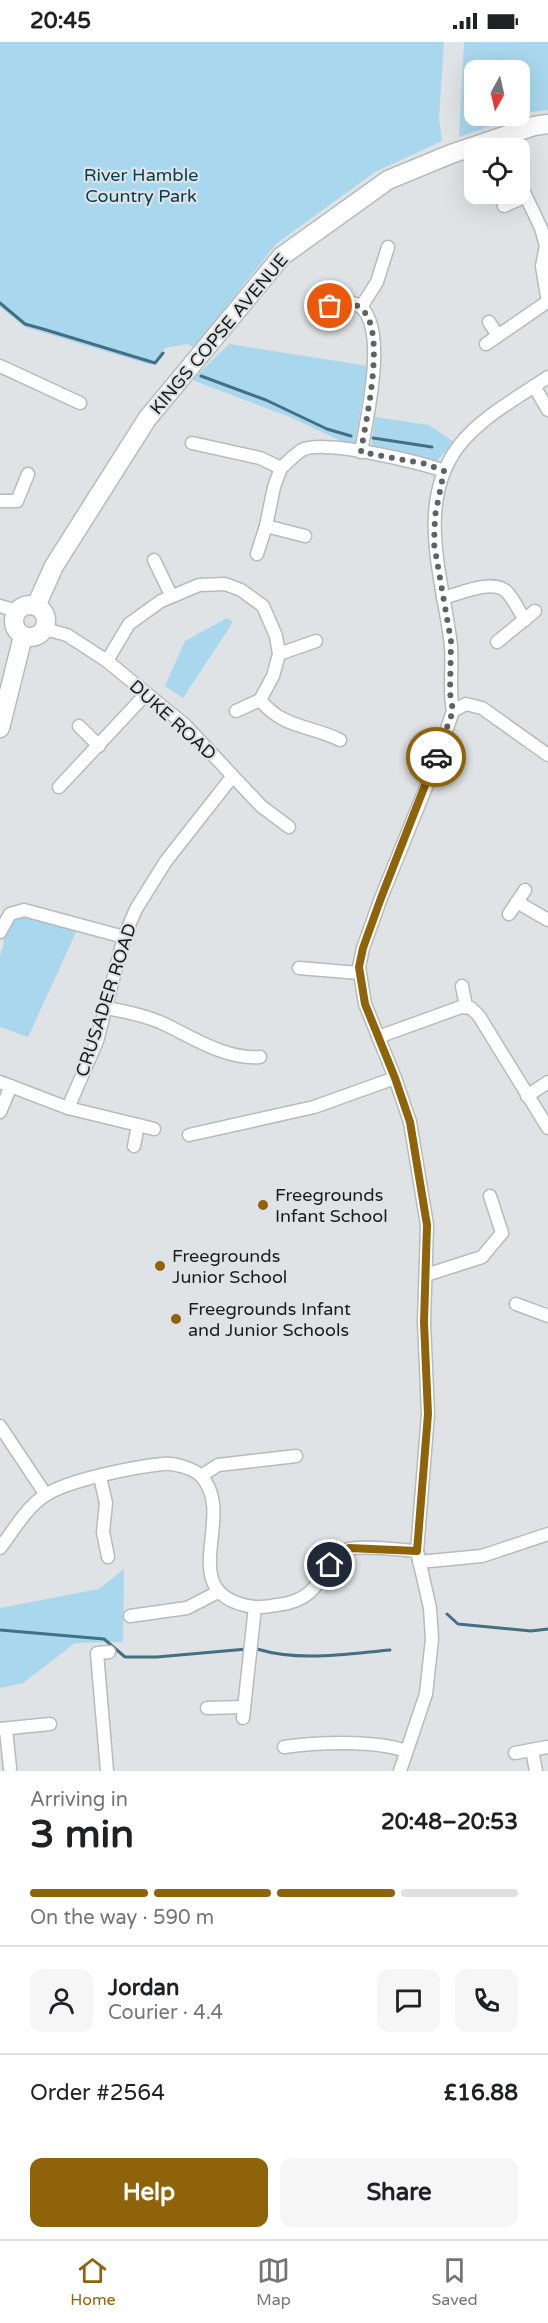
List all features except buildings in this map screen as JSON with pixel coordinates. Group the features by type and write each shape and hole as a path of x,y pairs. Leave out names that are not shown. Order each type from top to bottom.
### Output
{"street":[{"name":"KINGS COPSE AVENUE","path":"36,606 54,566 141,428 282,256 388,180 451,154 534,126 548,124"},
{"path":"504,206 508,204"},
{"path":"486,344 497,334 548,303 542,266 547,246 541,228 528,204"},
{"path":"361,307 377,282 383,254"},
{"path":"329,302 349,302 361,307 367,316 375,350 373,380 361,452"},
{"path":"489,322 497,334"},
{"path":"0,366 80,403"},
{"path":"400,1771 426,1694 432,1639 430,1608 418,1556 428,1414 427,1225 410,1122 365,1004 359,973 367,937 453,711 450,693 451,641 434,544 435,516 444,471 458,446 466,438 509,402 548,377"},
{"path":"534,386 548,410"},
{"path":"192,443 260,458 281,468"},
{"path":"257,554 281,468 303,449 327,446 426,464 444,471"},
{"path":"0,501 16,501 28,474"},
{"path":"266,526 305,536"},
{"path":"154,560 155,575 171,595"},
{"path":"106,661 129,624 171,595 199,585 225,584 241,590 263,606 272,625 279,654 273,676 260,700 236,711"},
{"path":"443,598 484,587 496,587 505,590 525,620"},
{"path":"36,606 44,613 45,628 36,636 23,636 15,627 8,609 36,606"},
{"path":"497,642 535,611"},
{"name":"DUKE ROAD","path":"45,628 68,635 106,661 208,747 232,777 261,806 289,827"},
{"path":"0,728 23,636"},
{"path":"279,654 316,641"},
{"path":"59,787 146,694"},
{"path":"260,700 274,716 294,725 321,730 340,740"},
{"path":"453,711 466,704 482,708 548,755"},
{"path":"79,726 99,746"},
{"name":"CRUSADER ROAD","path":"68,1108 97,1041 124,937 135,909 166,861 232,777"},
{"path":"509,914 525,890"},
{"path":"517,902 548,920"},
{"path":"0,932 10,914 24,909 124,937"},
{"path":"299,968 359,973"},
{"path":"462,986 466,1006 479,1016 548,1128"},
{"path":"378,1037 466,1006"},
{"path":"106,1008 133,1013 159,1022 243,1064 260,1057"},
{"path":"189,1135 314,1107 395,1078"},
{"path":"527,1096 548,1082"},
{"path":"0,1112 6,1084 68,1108 154,1129"},
{"path":"134,1146 138,1125"},
{"path":"426,1275 482,1257 502,1233 490,1196"},
{"path":"516,1304 548,1316"},
{"path":"1,1429 46,1495"},
{"path":"201,1476 219,1465 296,1456"},
{"path":"0,1548 30,1508 46,1495 100,1476 165,1463 188,1468 201,1476 210,1492 213,1508 209,1566 211,1578 218,1592 228,1598 255,1607 290,1604 308,1595 339,1555 349,1548 418,1556 482,1556 548,1534"},
{"path":"100,1476 106,1503 103,1532 108,1557"},
{"path":"138,1611 187,1608 218,1592"},
{"path":"207,1707 243,1713 255,1607"},
{"path":"107,1771 97,1653 109,1652"},
{"path":"10,1768 3,1730 50,1724"},
{"path":"284,1747 305,1744 388,1745 406,1751"},
{"path":"515,1753 547,1747"},
{"path":"531,1750 536,1771"}],"green space":[{"name":"River Hamble Country Park","path":"0,42 444,42 439,119 442,141 375,172 276,244 194,348 188,344 165,348 151,365 25,327 0,307"},
{"path":"464,42 548,42 548,110 530,112 530,60 464,60 464,126 491,126 459,137"},
{"path":"229,344 368,366 354,447 290,417 192,380"},
{"path":"375,417 429,425 454,442 436,462 371,450"},
{"path":"227,618 233,622 183,698 165,686 185,641"},
{"path":"19,914 77,930 28,1037 0,1027 0,956 8,924"},
{"path":"124,1569 123,1642 75,1643 23,1683 0,1688 0,1608 99,1589"}],"waterway":[{"path":"0,303 25,324 155,363 163,353"},
{"path":"201,376 266,400 327,429 351,436"},
{"path":"373,438 432,447"},
{"path":"447,1614 458,1624 531,1631 548,1629"},
{"path":"0,1630 104,1639 125,1657 157,1657 247,1649"},
{"path":"257,1649 306,1656 390,1650"}],"way so far":[{"path":"330,306 332,300 349,302 361,307 367,316 375,350 373,380 361,452 426,464 444,471 435,516 434,544 451,641 450,693 453,711 448,719 436,757"}],"place":[{"name":"Freegrounds Infant School","path":"263,1205"},
{"name":"Freegrounds Junior School","path":"160,1266"},
{"name":"Freegrounds Infant and Junior Schools","path":"176,1319"}],"route":[{"path":"330,1565 349,1548 417,1551 428,1414 424,1322 427,1225 410,1122 365,1004 359,982 359,967 363,948 381,898 436,757"}]}
